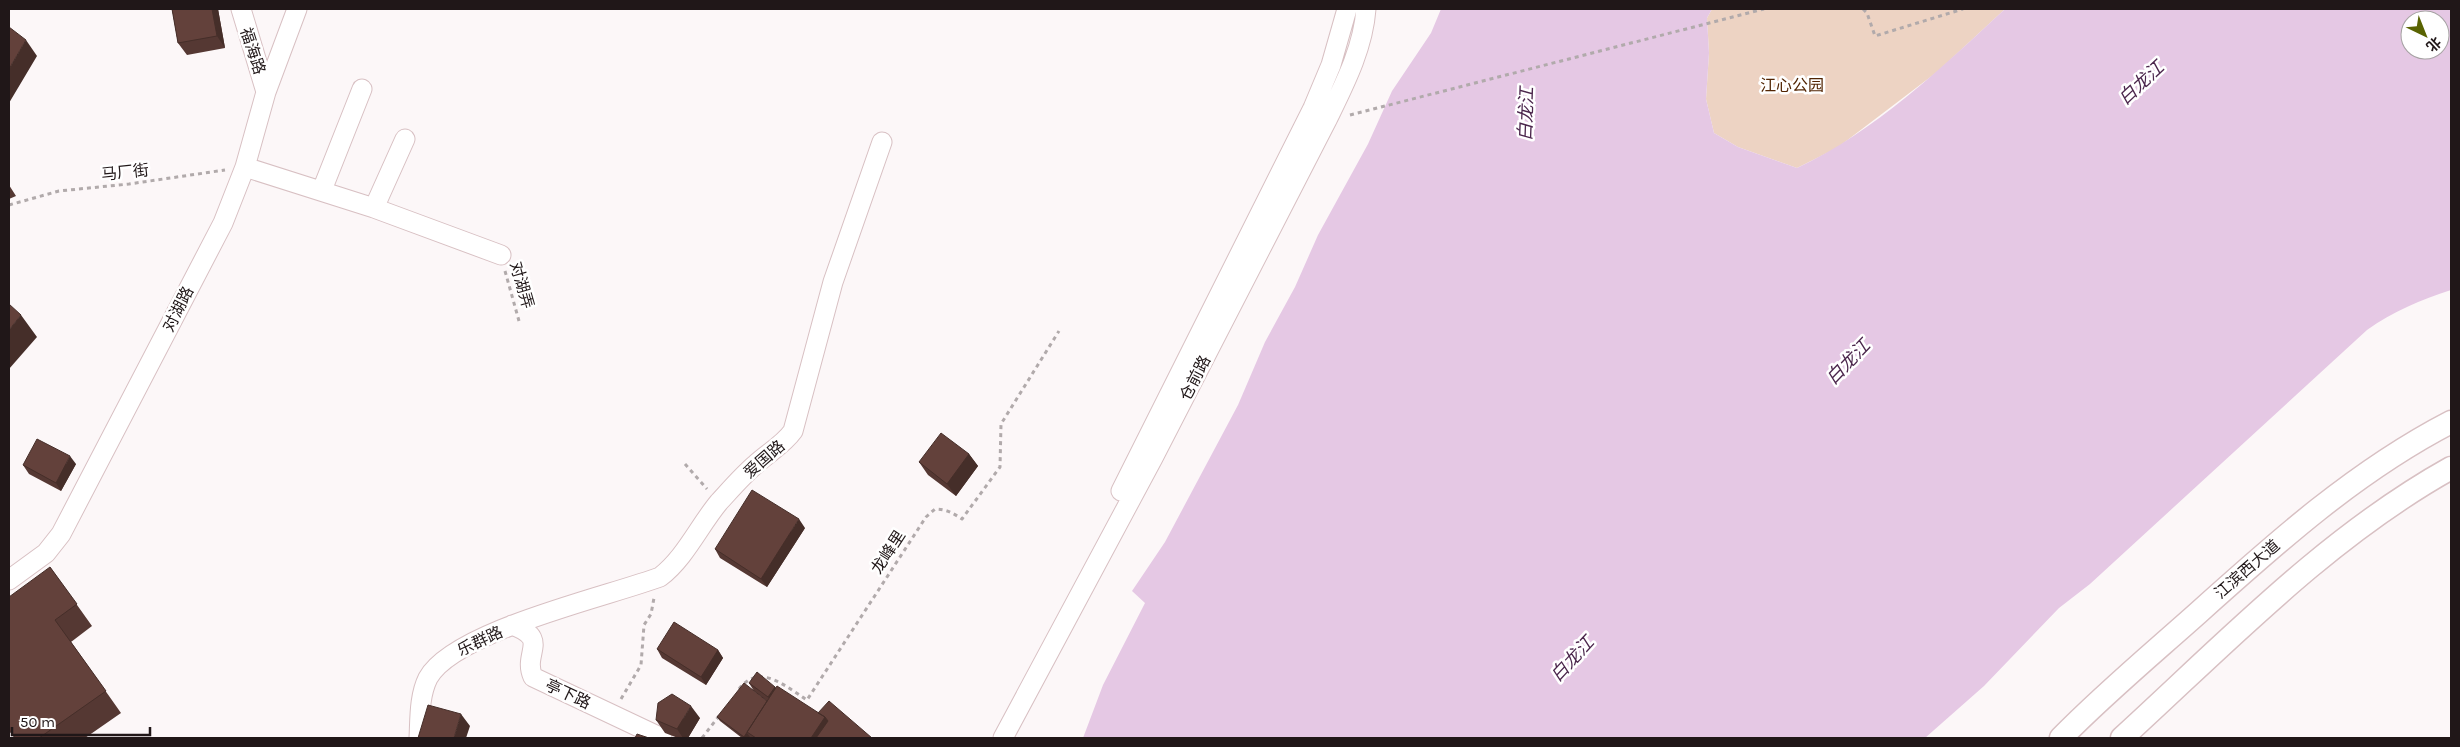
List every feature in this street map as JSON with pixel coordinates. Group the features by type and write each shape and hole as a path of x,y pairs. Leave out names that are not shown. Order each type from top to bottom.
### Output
{"main road":[{"name":"江滨西大道","path":"2061,738 2153,653 2312,513 2366,474 2451,422"},
{"path":"2122,738 2329,552 2381,511 2451,468"}],"street":[{"name":"福海路","path":"241,9 266,92"},
{"name":"对湖路","path":"9,580 46,553 61,534 223,223 245,167 266,92 297,9"},
{"name":"仓前路","path":"989,738 1141,453 1313,108 1331,65 1347,9"},
{"name":"仓前路","path":"1003,738 1153,458 1327,120 1352,66 1363,31 1366,9"},
{"path":"322,190 362,88"},
{"path":"374,208 404,139"},
{"name":"爱国路","path":"512,626 654,579 672,565 701,524 756,463 786,442 793,431 833,282 882,142"},
{"path":"245,167 322,190 501,255"},
{"name":"亭下路","path":"512,626 528,632 532,638 534,644 530,667 533,677 662,738"},
{"name":"乐群路","path":"419,738 423,695 428,679 438,666 465,646 512,626"}],"path":[{"path":"1327,120 1762,9"},
{"path":"1863,9 1867,13 1875,36 1963,9"},
{"name":"马厂街","path":"9,205 60,191 129,184 245,167"},
{"name":"对湖弄","path":"501,255 519,321"},
{"name":"龙峰里","path":"738,692 749,679 760,676 776,680 808,700 926,516 935,509 941,509 962,519 1000,467 1001,424 1059,331"},
{"path":"685,464 720,502"},
{"path":"612,715 641,665 644,625 651,614 654,602 654,579"},
{"path":"702,738 720,715"}],"green space":[{"name":"江心公园","path":"1712,9 2005,9 1937,72 1837,148 1797,168 1738,147 1714,133 1706,99 1709,53 1707,18"}],"water":[{"name":"白龙江","path":"1441,9 1712,9 1707,18 1709,53 1706,99 1714,133 1738,147 1797,168 1854,136 1881,117 1957,54 2005,9 2451,9 2451,290 2387,317 2367,330 2090,584 2059,608 1984,686 1925,738 1083,738 1103,685 1145,603 1132,591 1165,542 1238,405 1265,342 1295,287 1318,235 1368,144 1392,91 1431,33"}],"building":[{"path":"172,9 212,9 217,36 178,43"},
{"path":"9,27 26,40 9,69"},
{"path":"9,304 21,315 9,330"},
{"path":"941,433 969,454 947,484 919,462"},
{"path":"37,439 70,456 56,483 23,465"},
{"path":"752,490 799,519 761,579 715,549"},
{"path":"50,567 77,604 55,620 106,691 39,738 15,738 9,730 9,597"},
{"path":"674,622 718,650 701,677 657,649"},
{"path":"757,672 775,687 768,697 749,683"},
{"path":"744,683 767,701 744,737 717,717"},
{"path":"777,686 825,717 811,738 756,738 747,732"},
{"path":"672,694 691,706 677,729 656,720 658,703"},
{"path":"829,701 872,738 816,738 828,721 818,713"},
{"path":"428,705 461,714 454,738 418,738"},
{"path":"637,734 649,738 635,738"}]}
